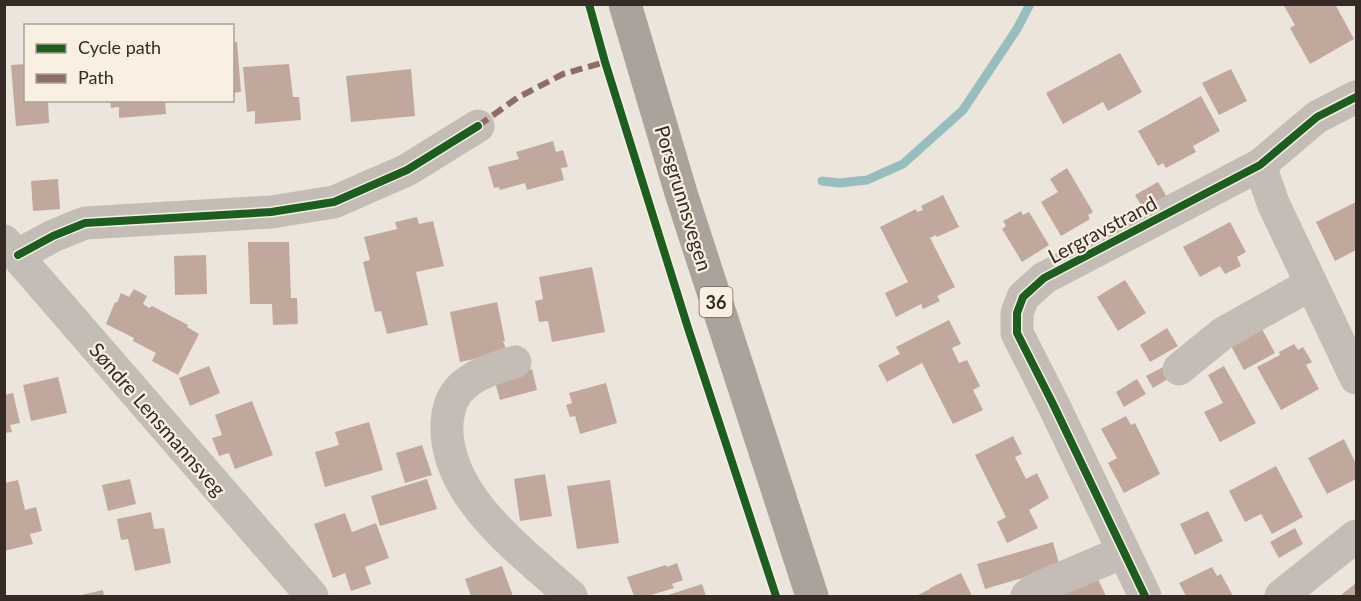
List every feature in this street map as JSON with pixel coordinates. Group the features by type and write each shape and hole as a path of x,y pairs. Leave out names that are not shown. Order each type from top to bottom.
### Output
{"highway":[{"name":"Porsgrunnsvegen","path":"626,5 681,193 812,597"}],"street":[{"name":"Lergravstrand","path":"1145,597 1017,333 1017,313 1023,297 1044,278 1260,165 1317,117 1356,97"},
{"path":"11,248 53,236 85,223 271,212 334,202 407,170 478,126"},
{"path":"1260,165 1273,203 1356,378"},
{"name":"Søndre Lensmannsveg","path":"11,248 312,597"},
{"path":"1179,369 1222,334 1316,294"},
{"path":"515,362 485,372 464,385 449,404 447,427 450,454 460,479 475,503 504,537 571,597"},
{"path":"1281,597 1356,536"},
{"path":"1027,597 1034,590 1123,552"}],"building":[{"path":"1283,4 1335,4 1354,39 1310,64 1290,28 1295,25"},
{"path":"234,42 237,42 241,92 234,93"},
{"path":"1120,53 1142,92 1108,111 1103,102 1063,124 1046,93"},
{"path":"24,64 24,102 48,102 49,123 16,126 11,65"},
{"path":"289,64 293,97 299,97 301,120 255,124 255,111 247,112 243,67"},
{"path":"411,69 415,116 351,122 346,76"},
{"path":"1231,69 1247,101 1219,115 1202,83"},
{"path":"1201,96 1220,131 1193,146 1196,152 1166,168 1163,163 1158,166 1138,131"},
{"path":"110,102 165,102 166,114 119,118 119,107 111,108"},
{"path":"553,141 556,152 563,150 568,167 561,168 564,180 527,190 525,183 500,190 499,187 494,188 488,167 519,159 516,152"},
{"path":"1067,168 1093,212 1088,215 1090,219 1061,236 1041,202 1058,192 1050,179"},
{"path":"58,179 60,209 33,211 31,181"},
{"path":"1158,182 1167,197 1144,210 1135,195"},
{"path":"943,195 959,227 930,238 955,287 937,296 940,301 923,309 921,304 896,317 885,293 908,282 880,227 916,209 917,212 923,210 921,206"},
{"path":"1356,202 1356,250 1335,261 1316,222"},
{"path":"1021,211 1023,215 1029,212 1049,245 1022,262 1002,229 1006,226 1003,221"},
{"path":"417,217 419,224 433,221 444,266 416,272 428,325 387,334 381,311 375,312 363,262 370,260 364,237 397,229 395,222"},
{"path":"1230,222 1246,252 1237,257 1241,266 1225,274 1220,266 1200,277 1183,247"},
{"path":"248,242 289,242 291,298 297,298 298,324 273,325 272,304 250,304"},
{"path":"206,255 207,294 175,295 174,256"},
{"path":"592,267 605,332 552,342 548,321 539,322 535,301 543,299 539,277"},
{"path":"1125,280 1146,313 1118,331 1097,297"},
{"path":"134,289 147,296 143,304 149,308 152,306 188,325 187,327 199,334 178,375 152,361 156,353 133,341 134,338 106,324 121,293 129,297"},
{"path":"497,302 507,352 460,362 450,312"},
{"path":"949,320 961,344 952,348 959,363 967,360 980,386 973,390 983,410 953,424 922,363 887,382 878,365 900,354 896,347"},
{"path":"1167,328 1178,346 1150,362 1140,345"},
{"path":"1262,329 1275,353 1244,370 1231,346"},
{"path":"1294,344 1298,350 1303,347 1312,362 1306,365 1319,389 1281,410 1257,367 1280,355 1279,352"},
{"path":"209,366 220,393 190,406 179,378"},
{"path":"1165,366 1171,377 1153,388 1146,376"},
{"path":"1224,366 1256,423 1220,442 1204,412 1223,403 1208,375"},
{"path":"532,369 537,390 500,400 494,379"},
{"path":"58,377 67,413 31,421 23,385"},
{"path":"1137,379 1146,394 1124,407 1116,392"},
{"path":"606,383 617,423 580,434 575,416 570,417 566,405 572,403 569,393"},
{"path":"13,393 20,423 10,425 12,432 4,433 4,395"},
{"path":"252,401 273,455 235,469 229,453 219,456 212,438 222,435 215,415"},
{"path":"1126,416 1131,425 1135,423 1160,474 1124,493 1108,463 1117,458 1101,429"},
{"path":"369,422 383,470 325,487 315,452 339,445 335,432"},
{"path":"1013,436 1022,454 1015,457 1026,479 1037,473 1049,498 1029,510 1038,528 1007,543 997,522 1006,517 975,455"},
{"path":"1344,439 1356,464 1356,479 1327,494 1308,458"},
{"path":"422,445 432,475 405,483 396,453"},
{"path":"1276,466 1303,517 1272,534 1261,514 1245,522 1229,491"},
{"path":"545,474 552,516 520,521 514,479"},
{"path":"130,479 136,504 108,511 102,485"},
{"path":"427,479 437,509 380,526 371,496"},
{"path":"18,480 25,510 36,507 42,531 30,534 33,544 4,551 4,483"},
{"path":"610,480 619,543 577,549 567,486"},
{"path":"1208,511 1223,541 1195,555 1180,524"},
{"path":"151,512 154,529 164,528 171,563 135,571 128,539 121,540 117,519"},
{"path":"345,513 352,532 376,523 389,558 365,567 371,584 351,591 345,573 333,578 314,524"},
{"path":"1295,528 1303,544 1279,558 1270,542"},
{"path":"1053,542 1060,567 985,589 977,564"},
{"path":"677,563 683,580 672,584 674,588 648,596 634,596 627,577"},
{"path":"502,566 513,596 471,596 465,579"},
{"path":"1212,567 1217,576 1221,574 1233,596 1186,596 1179,583"},
{"path":"1094,571 1106,596 1056,596"},
{"path":"961,573 972,596 916,596 930,588"},
{"path":"1356,583 1356,596 1341,595"},
{"path":"702,584 706,596 665,596"},
{"path":"103,590 104,596 77,596"}],"waterway":[{"path":"822,181 839,183 867,180 903,164 963,110 1017,29 1030,4"}],"marked path":[{"path":"478,126 517,98 563,74 605,62"}],"cycle path":[{"path":"589,4 688,328 776,596"},
{"path":"1145,596 1017,333 1017,313 1023,297 1044,278 1260,165 1317,117 1356,97"},
{"path":"18,255 53,236 85,223 271,212 334,202 407,170 478,126"}]}
